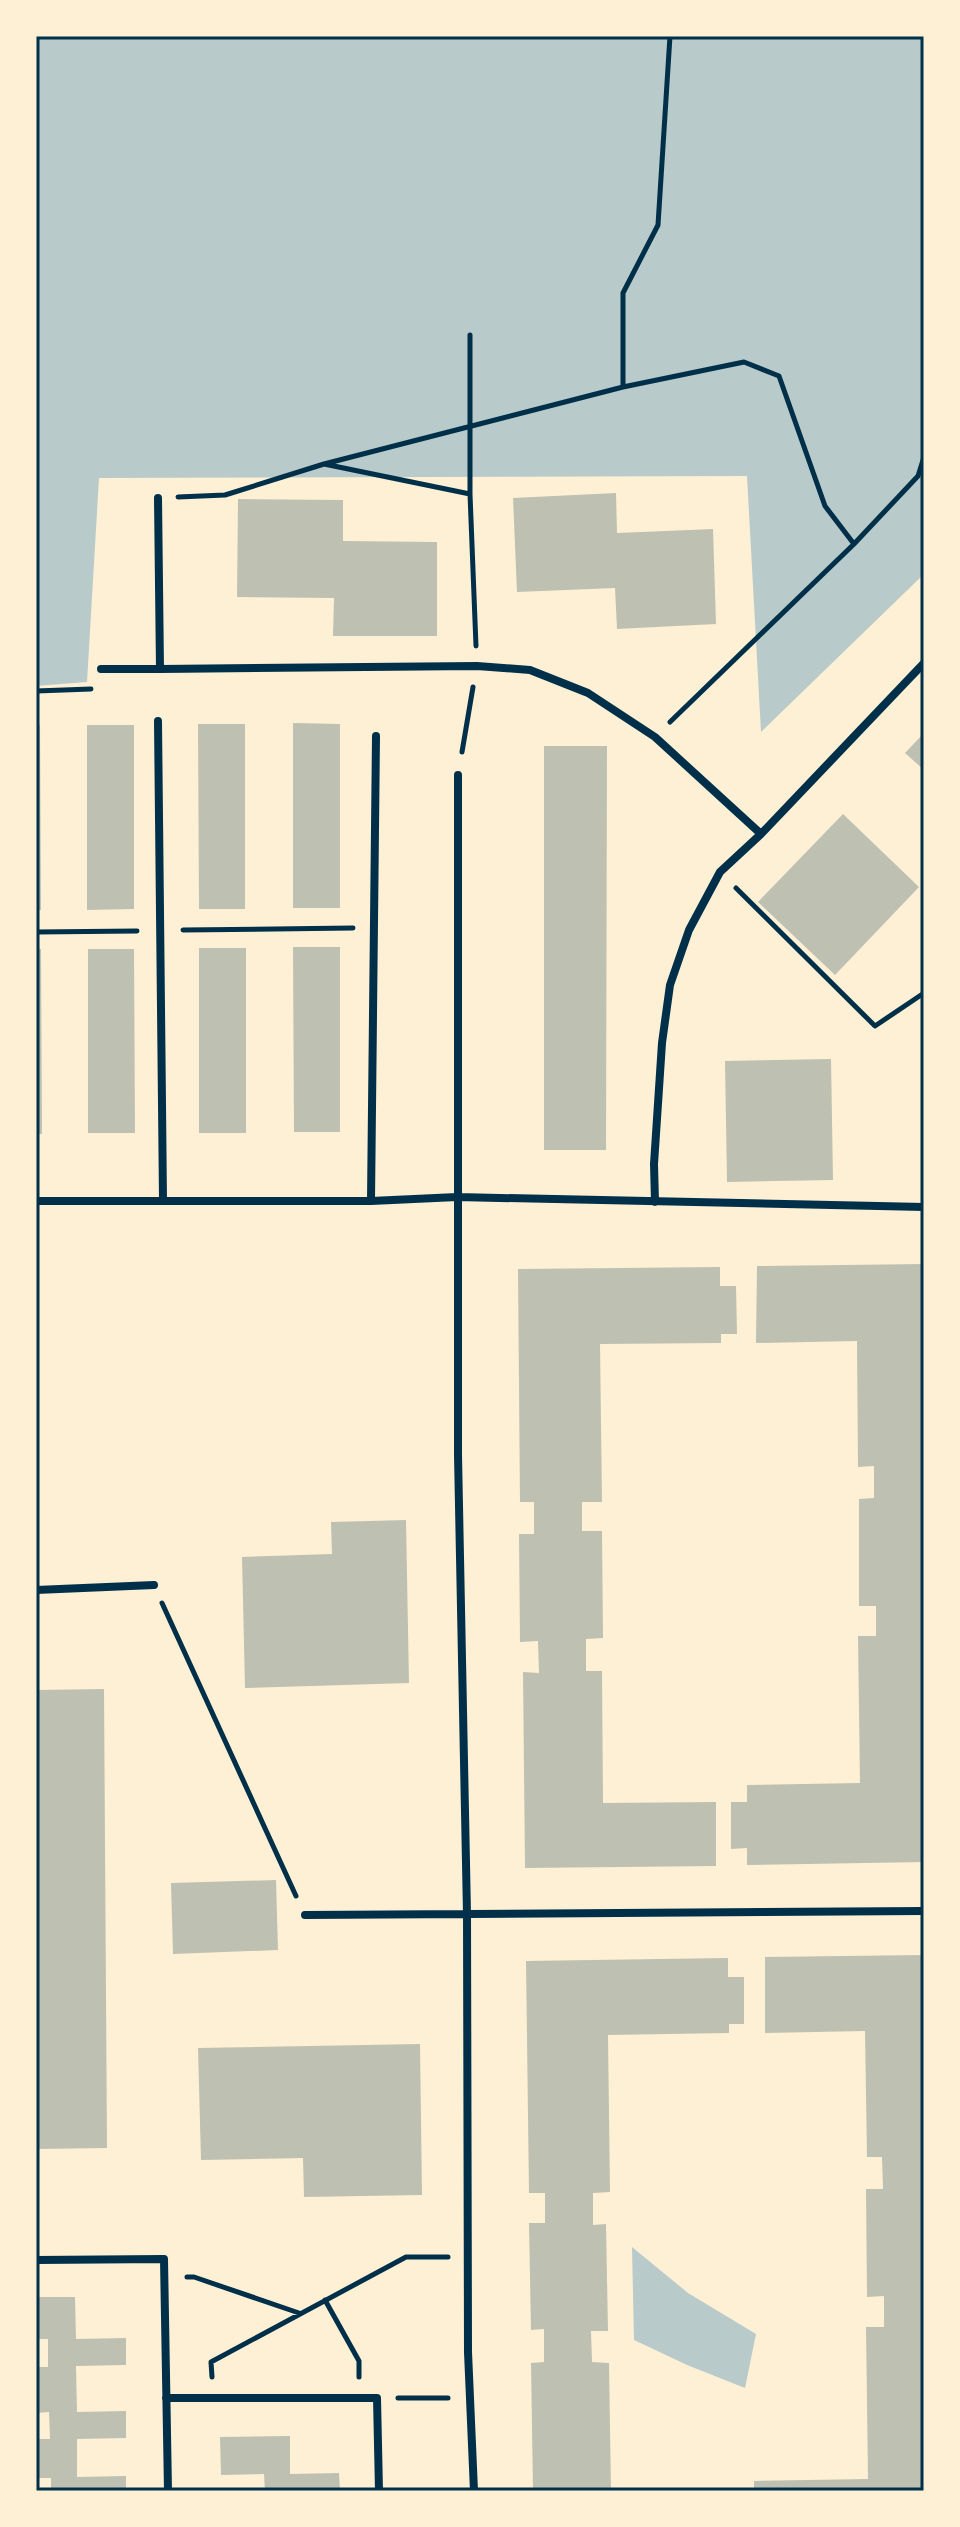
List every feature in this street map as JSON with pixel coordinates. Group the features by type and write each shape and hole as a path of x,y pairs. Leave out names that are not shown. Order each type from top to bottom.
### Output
{"street":[{"path":"158,498 160,669"},
{"path":"655,1202 654,1164 662,1043 670,985 689,930 720,872 761,834 924,663"},
{"path":"101,669 477,666 530,670 588,693 655,737 761,834"},
{"path":"158,721 163,1200"},
{"path":"371,1201 376,736"},
{"path":"458,775 458,1455 467,1914 470,2398 474,2491"},
{"path":"36,1201 371,1201 457,1197 924,1207"},
{"path":"36,1590 154,1585"},
{"path":"305,1915 924,1911"},
{"path":"36,2260 164,2259 168,2491"},
{"path":"166,2398 377,2398 379,2491"}],"path":[{"path":"623,387 623,293 658,225 670,36"},
{"path":"458,775 477,666 470,494 470,335"},
{"path":"158,498 225,495 324,464 470,426 623,387 744,362 779,376 825,506 854,544"},
{"path":"655,737 854,544 918,476 924,457"},
{"path":"324,464 470,494"},
{"path":"36,691 100,689 101,669"},
{"path":"720,872 875,1026 924,993"},
{"path":"36,932 374,927"},
{"path":"154,1585 305,1915"},
{"path":"212,2398 211,2362 406,2257 468,2257"},
{"path":"164,2277 194,2277 300,2313"},
{"path":"325,2300 359,2361 359,2398"},
{"path":"377,2398 470,2398"}],"shaded area":[{"path":"36,36 924,36 924,574 761,732 747,476 99,478 87,682 36,686"},
{"path":"632,2247 688,2293 756,2334 745,2388 634,2340"}],"building":[{"path":"616,493 617,533 713,529 716,624 617,629 615,588 517,592 513,498"},
{"path":"238,499 343,500 343,541 437,542 437,636 333,636 334,598 237,597"},
{"path":"293,723 340,724 340,908 293,908"},
{"path":"198,724 245,724 245,909 199,909"},
{"path":"36,725 40,725 41,910 36,910"},
{"path":"87,725 134,725 134,909 87,910"},
{"path":"924,733 924,770 905,753"},
{"path":"544,746 607,746 606,1150 544,1150"},
{"path":"843,814 919,887 835,975 758,902"},
{"path":"293,947 340,947 340,1132 294,1132"},
{"path":"199,948 246,948 246,1133 199,1133"},
{"path":"36,949 41,949 42,1134 36,1134"},
{"path":"88,949 134,949 135,1133 88,1133"},
{"path":"831,1059 833,1180 727,1182 725,1061"},
{"path":"924,1264 924,1862 747,1865 747,1848 731,1849 731,1802 747,1802 747,1785 860,1783 858,1636 876,1636 876,1606 859,1606 859,1499 874,1498 874,1466 858,1467 857,1341 756,1343 757,1266"},
{"path":"720,1267 720,1286 736,1286 737,1334 721,1334 721,1343 600,1344 602,1502 582,1502 582,1531 602,1531 603,1638 586,1639 586,1671 602,1671 603,1803 716,1802 716,1866 525,1868 523,1672 539,1673 538,1641 520,1642 519,1534 534,1534 534,1502 520,1502 518,1269"},
{"path":"406,1520 409,1683 245,1688 242,1557 332,1554 331,1522"},
{"path":"104,1689 107,2148 36,2149 36,1690"},
{"path":"276,1880 278,1950 173,1954 171,1883"},
{"path":"924,1955 924,2491 754,2491 754,2481 868,2479 866,2327 884,2327 884,2296 867,2297 866,2189 883,2189 882,2157 867,2157 865,2031 765,2033 765,1957"},
{"path":"728,1958 728,1977 744,1977 744,2024 729,2024 729,2033 608,2035 610,2192 593,2193 593,2225 606,2224 608,2331 591,2331 592,2362 609,2363 611,2491 533,2491 531,2363 544,2362 544,2329 531,2330 529,2223 545,2223 545,2193 529,2193 526,1961"},
{"path":"420,2044 422,2195 304,2197 303,2158 201,2160 198,2048"},
{"path":"36,2297 75,2297 76,2339 126,2338 126,2365 76,2366 77,2412 126,2411 126,2438 77,2439 77,2477 126,2476 126,2491 51,2491 51,2478 36,2478 36,2439 50,2439 49,2412 36,2413 36,2367 48,2367 48,2339 36,2339"},
{"path":"290,2436 290,2474 339,2473 340,2491 265,2491 264,2474 221,2475 220,2437"}]}
